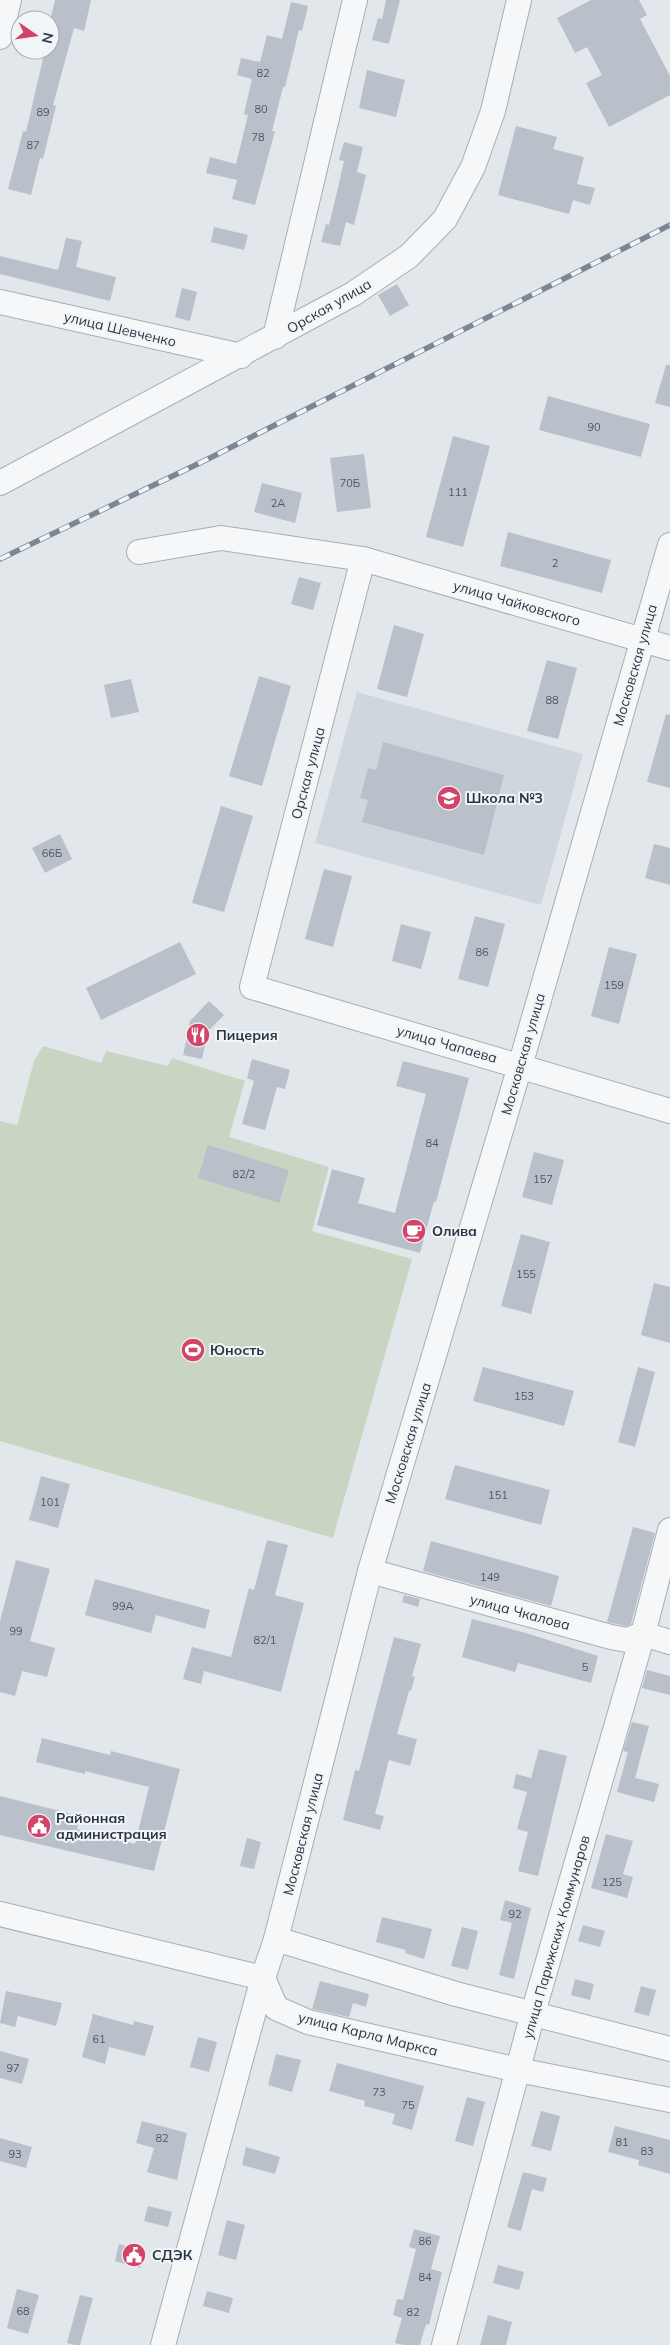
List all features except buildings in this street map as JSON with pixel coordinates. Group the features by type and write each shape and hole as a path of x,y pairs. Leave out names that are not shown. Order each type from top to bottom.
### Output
{"street":[{"path":"0,37 9,0"},
{"name":"Орская улица","path":"275,337 355,0"},
{"name":"Орская улица","path":"275,337 353,294 401,261 445,219 472,167 493,111 519,0"},
{"name":"улица Шевченко","path":"0,302 241,356"},
{"path":"0,483 275,337"},
{"name":"улица Чайковского","path":"139,552 221,538 364,559 670,648"},
{"name":"Московская улица","path":"163,2345 263,1978 276,1939 370,1571 520,1066 670,545"},
{"name":"Орская улица","path":"252,987 364,559"},
{"name":"улица Чапаева","path":"252,987 670,1111"},
{"name":"улица Парижских Коммунаров","path":"444,2345 533,2013 643,1634 662,1587 670,1530"},
{"name":"улица Чкалова","path":"370,1571 611,1637 627,1640 643,1634 670,1642"},
{"path":"0,1914 263,1978"},
{"path":"276,1939 456,1994 670,2050"},
{"name":"улица Карла Маркса","path":"263,1978 276,2008 308,2022 518,2070 670,2100"}],"shaded area":[{"name":"Школа №3","path":"357,692 583,754 541,905 315,843"}],"green space":[{"name":"Юность","path":"43,1046 101,1063 106,1051 168,1066 172,1058 245,1081 229,1137 329,1167 312,1231 412,1259 333,1538 0,1441 0,1121 17,1125 34,1061"}],"railway":[{"path":"0,559 208,459 670,225"}],"place":[{"name":"Школа №3","path":"449,798"},
{"name":"Пицерия","path":"198,1035"},
{"name":"Олива","path":"414,1231"},
{"name":"Юность","path":"193,1350"},
{"name":"Районная администрация","path":"39,1826"},
{"name":"СДЭК","path":"134,2255"}]}
